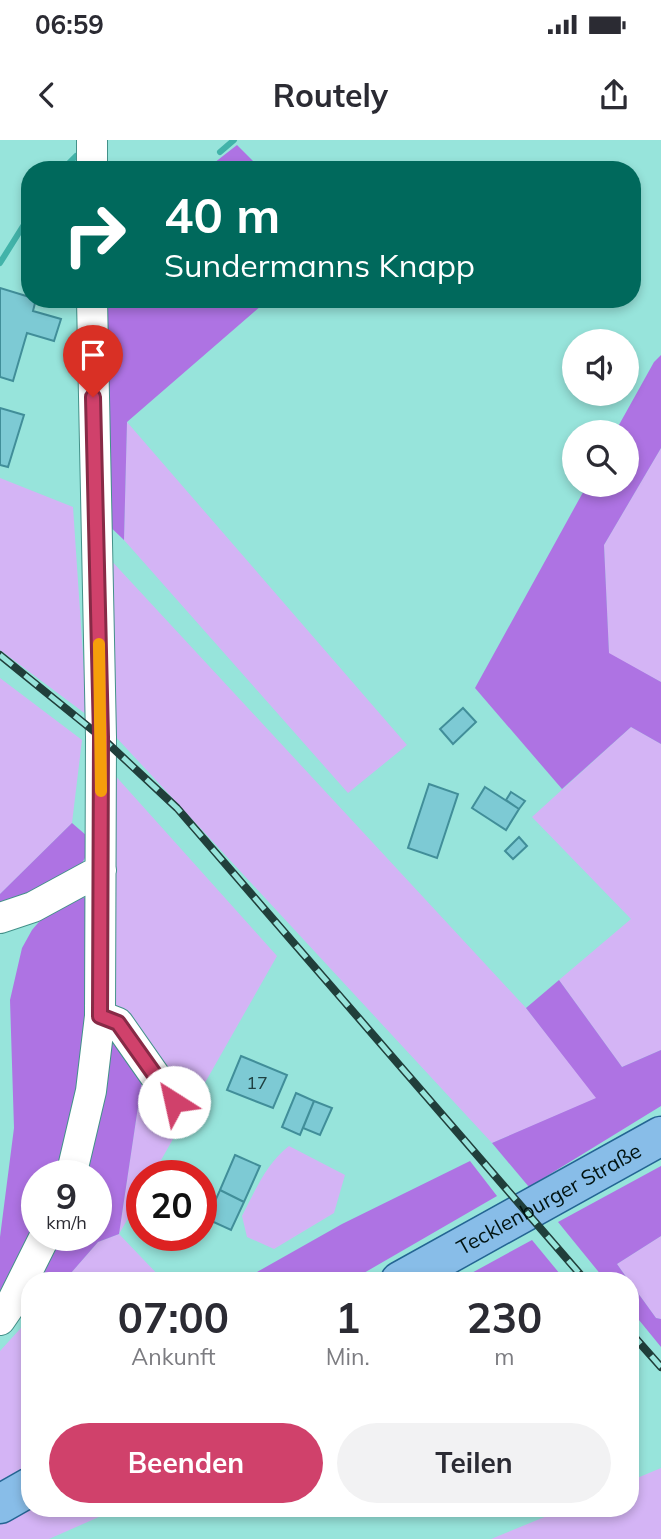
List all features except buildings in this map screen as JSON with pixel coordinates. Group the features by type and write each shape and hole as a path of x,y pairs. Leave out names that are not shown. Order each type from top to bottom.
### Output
{"main road":[{"name":"Tecklenburger Straße","path":"416,1272 661,1136"},
{"path":"0,1504 21,1492"}],"street":[{"path":"92,140 92,161"},
{"path":"75,1160 91,1091 100,1016 101,870 92,308"},
{"path":"0,918 33,908 101,870"},
{"path":"100,1016 118,1023 174,1102"},
{"path":"27,1272 38,1251"},
{"path":"0,1320 21,1284"}],"shaded area":[{"path":"237,145 253,161 217,161"},
{"path":"107,308 259,308 127,422 124,540 102,519"},
{"path":"661,355 661,448 639,485 639,420 622,420 629,406 639,406 639,389"},
{"path":"127,422 407,745 348,793 124,540"},
{"path":"661,448 661,682 609,654 604,545 632,497 639,497 639,485"},
{"path":"0,478 73,507 87,715 0,650"},
{"path":"580,497 632,497 604,545 609,653 661,682 661,744 631,727 562,789 475,688"},
{"path":"107,556 526,1008 597,1098 492,1143 115,736"},
{"path":"0,678 82,740 72,823 0,894"},
{"path":"631,727 661,744 661,1050 622,1067 559,980 631,919 532,817"},
{"path":"112,772 277,956 161,1160 130,1160 142,1080 111,1008"},
{"path":"72,823 87,836 86,856 80,866 47,888 0,910 0,894"},
{"path":"78,893 86,899 88,1012 83,1074 62,1160 21,1160 21,1251 26,1251 0,1301 0,1237 14,1128 10,1000 22,948 32,930 51,908"},
{"path":"559,980 622,1067 661,1050 661,1106 529,1187 492,1143 596,1098 526,1008"},
{"path":"111,1041 142,1080 130,1160 126,1160 126,1187 119,1234 112,1237 112,1160 85,1160"},
{"path":"289,1146 345,1175 334,1213 274,1249 247,1237 242,1216 267,1169"},
{"path":"470,1161 497,1196 366,1272 257,1272 342,1224"},
{"path":"661,1166 661,1236 617,1264 623,1272 599,1272 558,1222"},
{"path":"126,1187 126,1222 119,1234"},
{"path":"119,1234 126,1241 126,1251 135,1251 155,1272 72,1272 90,1251 112,1251 112,1237"},
{"path":"661,1236 661,1319 656,1318 639,1294 639,1272 623,1272 617,1264"},
{"path":"532,1240 558,1272 473,1272"},
{"path":"52,1251 90,1251 72,1272 42,1272"},
{"path":"639,1294 656,1318 661,1319 661,1347 639,1320"},
{"path":"21,1328 21,1475 0,1486 0,1351"},
{"path":"661,1468 661,1539 491,1539 545,1517 639,1517 639,1477"},
{"path":"21,1511 21,1517 99,1517 49,1539 0,1539 0,1518"}],"waterway":[{"path":"220,152 234,140"},
{"path":"71,161 76,156"},
{"path":"0,263 21,229"}],"railway":[{"path":"0,655 101,737 177,808 578,1272"},
{"path":"639,1342 661,1367"}],"slow traffic":[{"path":"99,644 101,791"}],"route":[{"path":"93,397 101,737 100,1016 118,1023 174,1102"}]}
